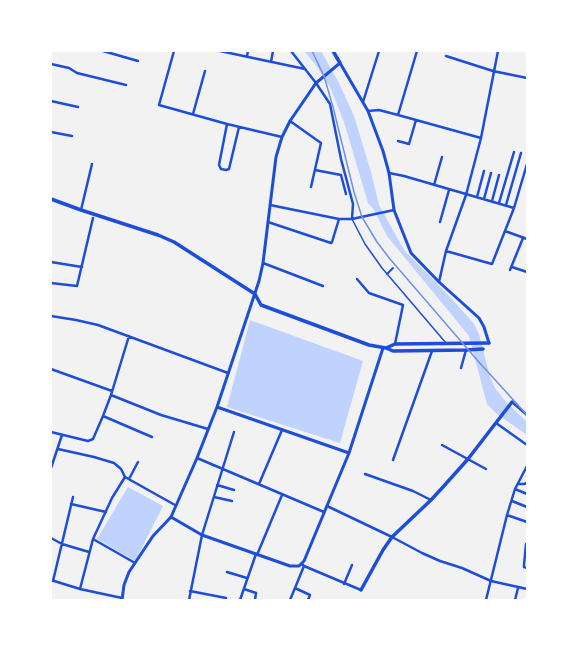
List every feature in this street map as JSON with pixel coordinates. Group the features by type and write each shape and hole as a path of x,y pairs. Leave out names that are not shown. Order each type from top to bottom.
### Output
{"main road":[{"path":"333,51 340,63"},
{"path":"51,199 158,235 174,242 255,294 261,305 369,345 393,351 483,349"},
{"path":"385,348 395,344 488,343"},
{"path":"360,590 382,550 392,537 431,500 468,459 510,403"}],"street":[{"path":"103,51 138,61"},
{"path":"174,51 159,105 227,124 282,137"},
{"path":"221,51 305,69"},
{"path":"247,56 248,51"},
{"path":"271,62 273,51"},
{"path":"291,51 330,104 353,204 353,219"},
{"path":"363,102 378,53 376,51"},
{"path":"398,115 417,51"},
{"path":"439,282 446,251 466,195 481,138 498,51"},
{"path":"446,56 493,71 527,78"},
{"path":"73,497 52,580 80,589 122,599 124,585 129,572 153,536 171,517 197,458 217,407 255,294 263,263 276,157 282,137 290,121 316,83 340,63 368,111 384,151 389,173 394,210 411,253 439,282 479,318 484,328 488,343"},
{"path":"51,64 69,68 77,73 126,85"},
{"path":"193,114 205,71"},
{"path":"51,101 78,107"},
{"path":"368,111 379,110 481,138"},
{"path":"398,141 409,144 416,120"},
{"path":"290,121 321,143 311,187"},
{"path":"227,124 219,165 221,169 226,170 229,169 239,126"},
{"path":"51,132 72,136"},
{"path":"499,203 514,152"},
{"path":"506,205 521,154"},
{"path":"434,185 442,157"},
{"path":"81,210 92,164"},
{"path":"446,251 492,264 514,208 527,164"},
{"path":"315,170 341,175 346,194"},
{"path":"477,197 484,171"},
{"path":"389,173 514,208"},
{"path":"484,199 492,173"},
{"path":"492,201 499,175"},
{"path":"440,222 449,190"},
{"path":"269,205 339,218 353,219 394,210"},
{"path":"51,282 77,286 93,218"},
{"path":"267,222 331,243 339,218"},
{"path":"505,231 527,239"},
{"path":"523,238 511,269 527,272"},
{"path":"51,262 82,267"},
{"path":"263,263 323,286"},
{"path":"387,274 393,268"},
{"path":"356,279 369,293 403,305 395,344"},
{"path":"51,316 98,325 228,373"},
{"path":"51,432 88,441 93,439 104,416 129,336"},
{"path":"290,600 304,561 349,453 385,348"},
{"path":"393,460 432,350"},
{"path":"461,368 467,350"},
{"path":"51,369 112,393 161,415 208,429"},
{"path":"510,403 527,415"},
{"path":"217,407 349,453"},
{"path":"104,416 152,437"},
{"path":"497,421 527,445"},
{"path":"259,484 282,430"},
{"path":"189,600 202,535 234,432"},
{"path":"51,468 62,435"},
{"path":"442,445 486,469"},
{"path":"58,449 114,462 121,469 125,477 176,505"},
{"path":"197,458 324,512"},
{"path":"129,479 138,462"},
{"path":"486,600 507,515 515,489 527,466"},
{"path":"365,474 413,491 431,500"},
{"path":"80,589 93,539 112,498 125,477"},
{"path":"518,484 527,483"},
{"path":"217,485 234,490"},
{"path":"515,489 527,494"},
{"path":"240,600 256,555 282,494"},
{"path":"214,497 232,501"},
{"path":"512,501 527,506"},
{"path":"71,504 106,512"},
{"path":"327,506 440,561 462,568 491,581 527,589"},
{"path":"507,515 527,522"},
{"path":"171,517 202,535 256,555 295,567 303,565 360,590"},
{"path":"51,538 62,544 89,552"},
{"path":"93,539 135,563"},
{"path":"526,544 524,567 527,568"},
{"path":"344,584 352,565"},
{"path":"227,572 247,578"},
{"path":"295,588 310,595 308,600"},
{"path":"515,600 518,588"},
{"path":"244,589 256,593 256,600"},
{"path":"190,591 226,598"}],"lane":[{"path":"353,219 365,244 387,274 448,344"}],"water":[{"path":"304,51 321,51 338,81 354,116 371,172 379,205 404,250 474,324 479,334 490,377 495,388 506,402 527,422 527,435 497,414 487,404 469,336 387,236 374,210 368,203 344,122 330,87 315,64"},
{"path":"250,320 363,361 340,443 227,407"},
{"path":"128,487 163,506 135,561 97,539"}],"railway":[{"path":"312,51 324,76 354,192 362,217 377,242 390,259 527,415"}]}
